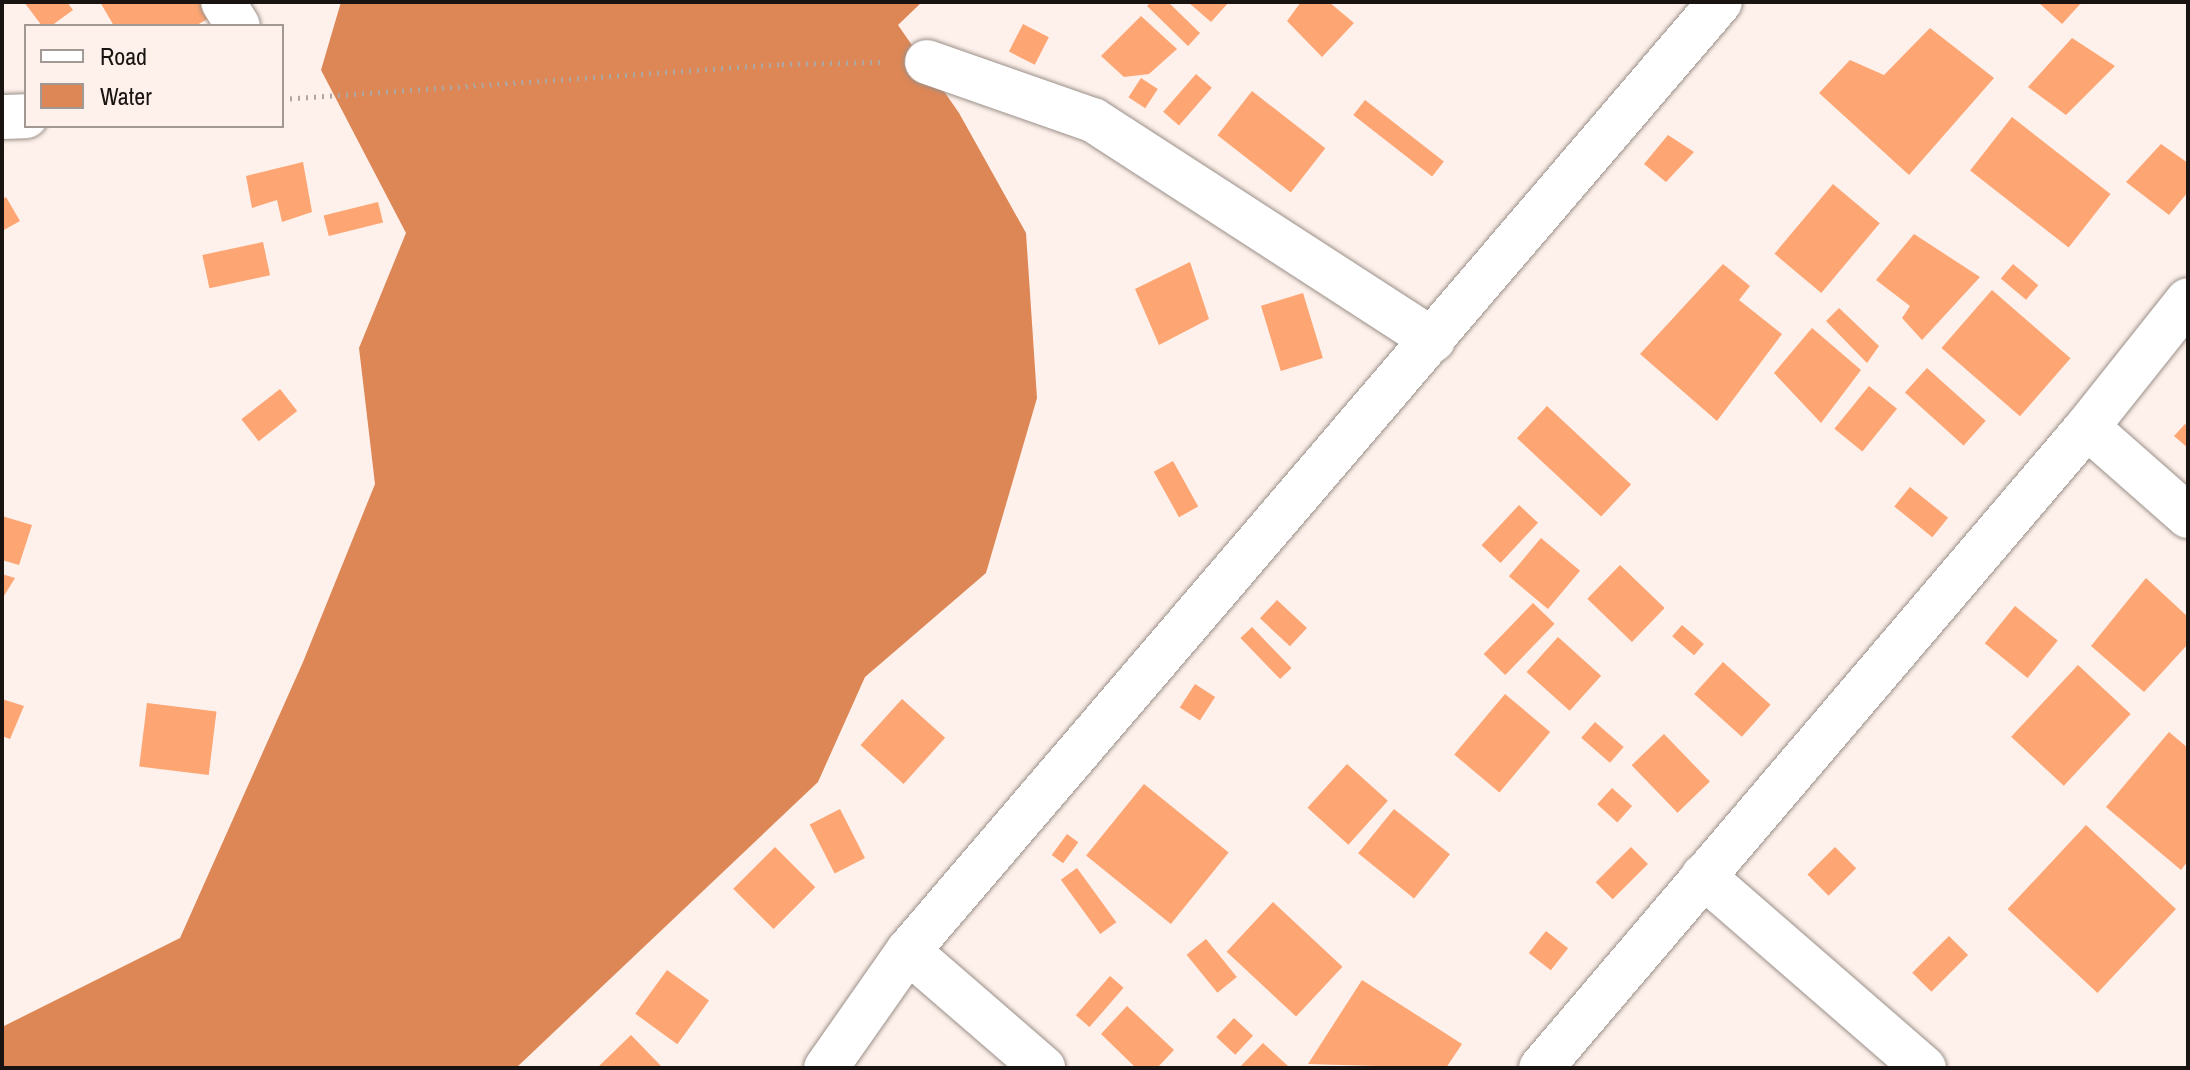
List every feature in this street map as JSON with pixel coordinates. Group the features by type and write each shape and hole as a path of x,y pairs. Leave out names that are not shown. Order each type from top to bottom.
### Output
{"street":[{"path":"223,2 237,24"},
{"path":"826,1068 908,951 1720,2"},
{"path":"927,62 1093,120 1433,340"},
{"path":"2,117 24,116"},
{"path":"1541,1068 2087,427 2188,300"},
{"path":"2087,427 2188,516"},
{"path":"1703,876 1924,1068"},
{"path":"908,951 1043,1068"}],"path":[{"path":"284,99 782,64 927,62"}],"water":[{"path":"341,2 922,2 898,25 959,113 1026,233 1037,398 986,573 865,677 818,782 516,1068 2,1068 2,1027 180,938 303,662 375,484 359,348 406,233 321,70"}],"building":[{"path":"24,2 67,2 73,10 54,24 40,24"},
{"path":"100,2 206,2 213,16 199,24 113,24"},
{"path":"1151,2 1168,2 1200,33 1188,46 1147,6"},
{"path":"1188,2 1229,2 1211,22"},
{"path":"1301,2 1329,2 1354,23 1322,57 1287,21"},
{"path":"2038,2 2082,2 2062,24"},
{"path":"1141,16 1177,49 1149,74 1124,77 1101,56"},
{"path":"1023,24 1049,37 1035,65 1009,52"},
{"path":"1930,28 1994,78 1909,175 1819,93 1850,60 1884,75"},
{"path":"2072,38 2115,66 2066,115 2028,87"},
{"path":"1196,74 1212,88 1179,126 1163,112"},
{"path":"1141,78 1158,89 1145,108 1128,97"},
{"path":"1252,91 1325,148 1291,192 1218,135"},
{"path":"1365,100 1444,162 1432,177 1353,115"},
{"path":"2012,117 2111,194 2069,248 1970,171"},
{"path":"1668,135 1694,152 1666,182 1644,164"},
{"path":"2161,144 2188,163 2188,192 2169,215 2126,182"},
{"path":"303,162 312,212 282,222 277,200 252,208 246,176"},
{"path":"1833,184 1880,223 1821,293 1775,254"},
{"path":"6,197 20,221 2,231 2,200"},
{"path":"378,202 383,222 329,236 324,216"},
{"path":"1914,234 1980,277 1922,340 1902,318 1910,306 1876,280"},
{"path":"263,242 270,275 209,288 202,255"},
{"path":"1190,262 1209,319 1159,345 1135,289"},
{"path":"1723,264 1750,286 1739,300 1782,334 1717,421 1640,354"},
{"path":"2013,264 2038,285 2026,300 2001,279"},
{"path":"1992,290 2070,358 2020,416 1941,348"},
{"path":"1303,293 1323,358 1281,371 1261,306"},
{"path":"1839,308 1879,346 1867,363 1826,321"},
{"path":"1812,328 1861,370 1821,423 1774,373"},
{"path":"1927,368 1986,421 1964,445 1905,393"},
{"path":"1869,386 1897,409 1862,451 1834,429"},
{"path":"280,389 297,411 259,441 241,419"},
{"path":"1547,406 1631,484 1601,517 1517,438"},
{"path":"2185,424 2188,427 2188,448 2174,436"},
{"path":"1173,461 1198,506 1179,517 1154,472"},
{"path":"1910,487 1948,518 1932,537 1894,506"},
{"path":"1519,505 1538,523 1501,563 1481,545"},
{"path":"2,516 32,525 19,565 2,560"},
{"path":"1541,538 1580,571 1548,609 1509,576"},
{"path":"1620,565 1665,608 1632,642 1587,599"},
{"path":"2,574 15,578 2,599"},
{"path":"2146,578 2188,617 2188,644 2144,692 2091,646"},
{"path":"1277,600 1307,628 1290,646 1260,618"},
{"path":"1533,603 1555,624 1505,675 1484,654"},
{"path":"2015,606 2058,641 2028,678 1985,643"},
{"path":"1682,625 1704,644 1694,655 1672,636"},
{"path":"1252,627 1292,668 1280,679 1240,638"},
{"path":"1558,637 1601,676 1570,711 1527,672"},
{"path":"1723,662 1771,705 1742,737 1694,694"},
{"path":"2078,665 2131,714 2064,786 2011,737"},
{"path":"1195,684 1215,697 1200,721 1180,707"},
{"path":"1505,694 1550,732 1499,792 1454,755"},
{"path":"2,699 24,706 10,739 2,736"},
{"path":"902,699 945,738 904,784 861,745"},
{"path":"147,703 216,712 209,775 139,767"},
{"path":"1595,722 1624,747 1610,763 1581,738"},
{"path":"2169,732 2188,748 2188,861 2181,870 2106,807"},
{"path":"1664,734 1710,781 1677,813 1632,765"},
{"path":"1347,764 1388,801 1348,845 1308,808"},
{"path":"1144,784 1229,853 1171,924 1086,855"},
{"path":"1612,788 1632,806 1617,822 1597,804"},
{"path":"840,809 865,858 835,873 810,824"},
{"path":"1394,809 1450,854 1414,899 1358,853"},
{"path":"2086,825 2176,909 2098,993 2008,909"},
{"path":"1067,834 1078,842 1063,863 1052,855"},
{"path":"775,847 815,887 774,929 733,889"},
{"path":"1631,847 1648,864 1613,899 1596,882"},
{"path":"1835,847 1856,868 1829,896 1807,875"},
{"path":"1077,868 1116,922 1100,934 1061,880"},
{"path":"1273,902 1342,967 1296,1017 1227,952"},
{"path":"1546,931 1568,948 1551,970 1529,953"},
{"path":"1949,936 1968,955 1931,992 1912,973"},
{"path":"1206,939 1237,977 1217,993 1187,955"},
{"path":"667,970 709,1001 677,1044 635,1014"},
{"path":"1110,976 1124,988 1089,1027 1076,1015"},
{"path":"1362,980 1462,1044 1446,1068 1308,1064"},
{"path":"1127,1006 1174,1050 1157,1068 1136,1068 1101,1034"},
{"path":"1234,1018 1253,1036 1235,1055 1216,1037"},
{"path":"631,1035 663,1068 597,1068"},
{"path":"1263,1043 1288,1066 1239,1068"}]}
